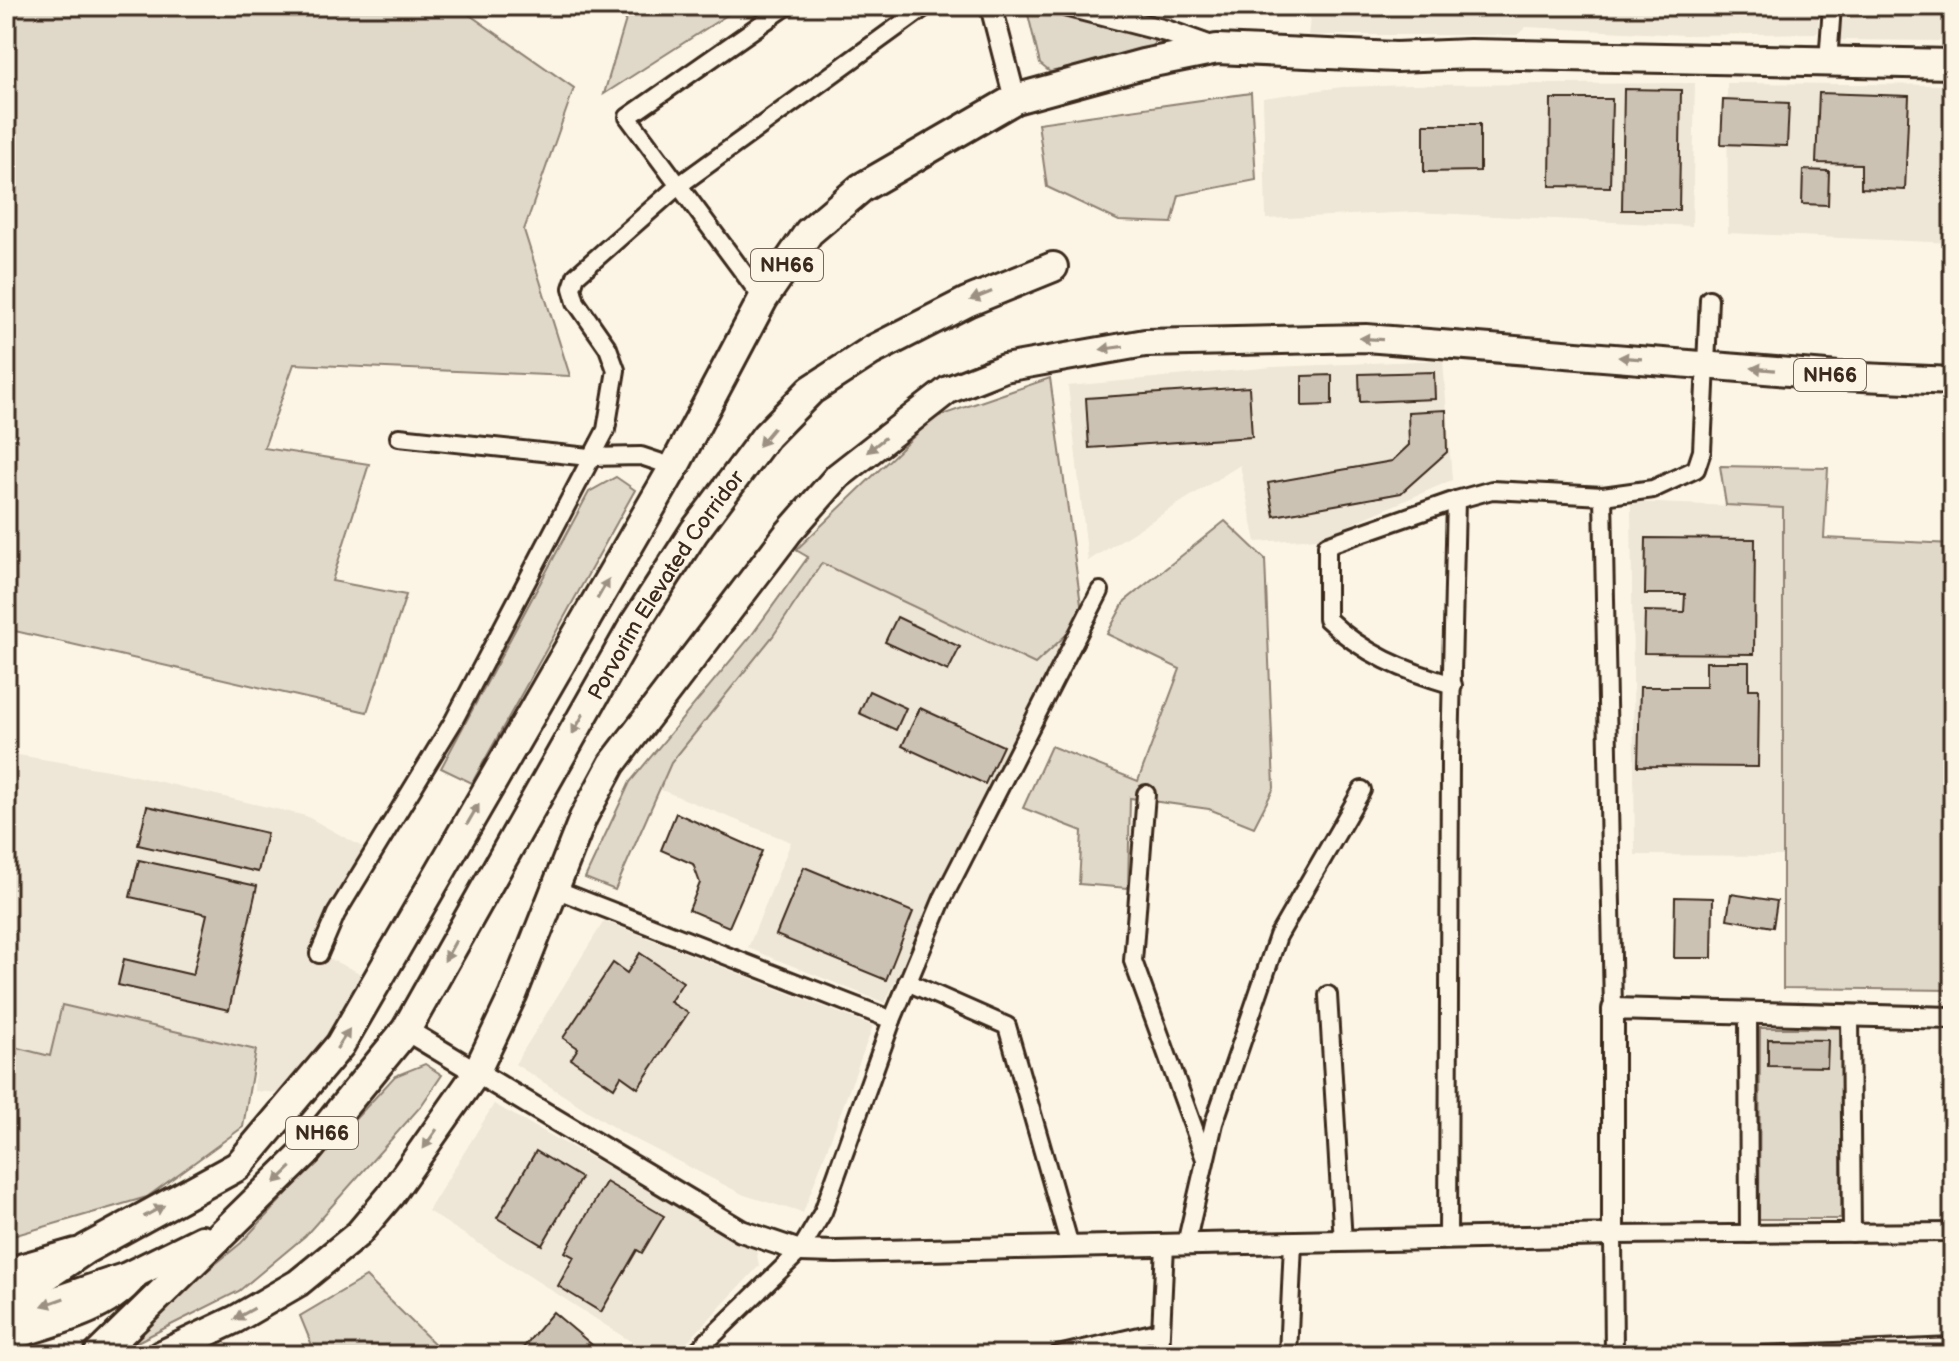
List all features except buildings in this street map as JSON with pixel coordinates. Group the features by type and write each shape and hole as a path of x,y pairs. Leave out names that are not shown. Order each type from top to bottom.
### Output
{"highway":[{"name":"NH66","path":"6,1289 46,1276 86,1249 238,1166 340,1045 674,467 763,299 809,232 861,188 1015,99 1143,64 1217,49 1396,57 1470,54 1953,64"},
{"name":"Porvorim Elevated Corridor","path":"406,1030 634,625 694,532 766,436 811,390 871,351 967,302 1053,267"},
{"name":"NH66","path":"6,1318 142,1269 228,1228 308,1150 406,1030"},
{"path":"98,1355 228,1228"}],"main road":[{"name":"NH66","path":"475,1075 513,995 583,818 612,764 788,533 838,476 948,390 1004,368 1145,343 1366,338 1953,381"},
{"path":"160,1355 236,1319 298,1283 358,1234 390,1196 475,1075"},
{"path":"6,1272 86,1249"}],"street":[{"path":"763,299 628,117 787,6"},
{"path":"319,954 336,914 453,722 589,457 606,430 616,370 608,348 576,302 572,288 576,276 678,186 926,6"},
{"path":"991,6 1015,99"},
{"path":"1068,6 1166,31 1217,49"},
{"path":"1828,62 1832,6"},
{"path":"1453,685 1404,671 1351,642 1327,619 1327,545 1492,490 1603,496 1653,489 1696,469 1702,451 1709,299"},
{"path":"399,437 589,457 641,456 674,467"},
{"path":"1603,496 1613,1009 1614,1355"},
{"path":"1448,1240 1456,500"},
{"path":"693,1355 800,1251 823,1212 892,1020 943,898 1100,591"},
{"path":"1186,1244 1214,1123 1278,936 1362,790"},
{"path":"1146,794 1133,961 1205,1161"},
{"path":"555,889 892,1020"},
{"path":"907,982 1007,1026 1070,1246"},
{"path":"1328,995 1343,1242"},
{"path":"1613,1009 1953,1018"},
{"path":"1748,1013 1749,1234"},
{"path":"1850,1016 1852,1233"},
{"path":"406,1030 475,1075 741,1231 800,1251 1613,1235 1953,1232"},
{"path":"1288,1355 1293,1243"},
{"path":"1160,1355 1165,1245"},
{"path":"6,1341 111,1302 130,1288 142,1269"},
{"path":"1058,1355 1161,1331"},
{"path":"1763,1355 1953,1347"}],"shaded area":[{"path":"6,6 457,6 574,88 524,230 570,376 294,364 264,448 369,464 332,581 406,595 367,712 6,629"},
{"path":"630,6 741,6 604,94"},
{"path":"1026,6 1154,36 1154,50 1050,72 1040,64"},
{"path":"1312,6 1819,6 1818,33 1684,35 1526,27 1517,35 1308,35"},
{"path":"1843,6 1953,6 1953,41 1840,40"},
{"path":"1695,83 1692,226 1415,212 1266,219 1263,98 1342,87"},
{"path":"1727,83 1953,85 1953,243 1728,233"},
{"path":"1251,93 1256,180 1179,195 1172,223 1119,221 1047,187 1038,123"},
{"path":"1443,360 1452,480 1319,538 1256,542 1240,465 1088,561 1068,386 1273,367"},
{"path":"1050,378 1083,619 1035,664 822,563 773,636 671,763 615,890 585,878 630,782 751,636 808,557 796,550 933,418"},
{"path":"1720,466 1828,468 1824,538 1953,544 1953,990 1783,988 1783,508 1726,505"},
{"path":"616,477 635,490 472,783 441,768 589,492"},
{"path":"1631,502 1783,508 1785,856 1635,855"},
{"path":"1225,521 1265,559 1274,788 1254,827 1209,809 1130,798 1128,888 1079,884 1082,831 1023,808 1051,746 1138,781 1180,669 1107,634 1125,601"},
{"path":"832,538 1068,641 934,898 885,1003 748,948 791,842 659,789 672,761 772,638"},
{"path":"6,753 114,771 306,816 364,848 312,951 373,979 291,1094 254,1091 256,1050 63,1005 50,1056 6,1045"},
{"path":"604,921 873,1026 803,1213 744,1195 619,1131 515,1064"},
{"path":"62,1005 256,1050 243,1127 147,1197 6,1238 6,1045 50,1056"},
{"path":"1760,1028 1842,1028 1841,1219 1759,1219"},
{"path":"425,1064 442,1075 421,1106 305,1236 239,1291 127,1347 124,1339 241,1243 395,1076"},
{"path":"494,1104 756,1249 759,1266 675,1355 652,1355 428,1211"},
{"path":"366,1277 446,1355 316,1355 300,1316"}]}
